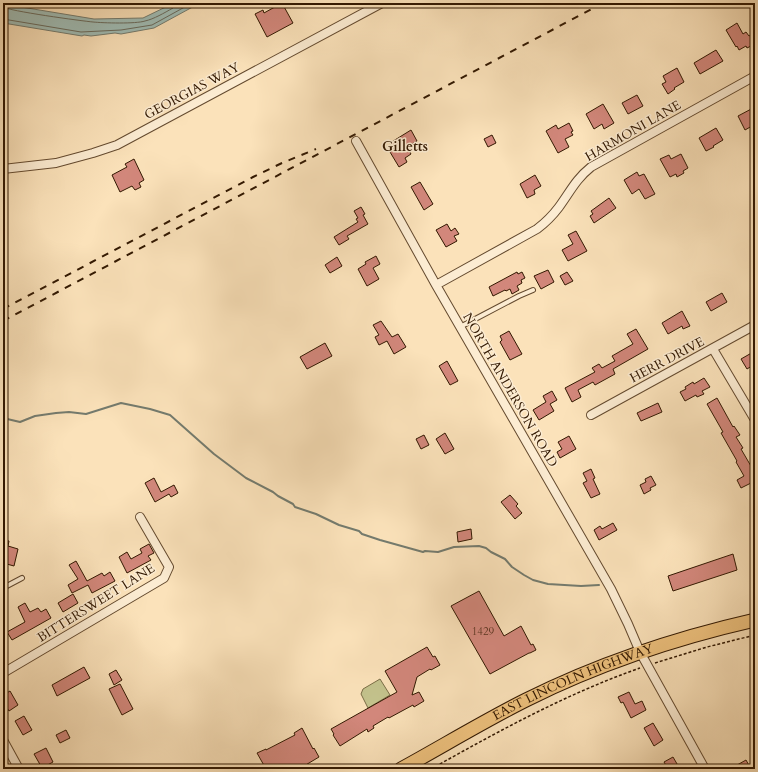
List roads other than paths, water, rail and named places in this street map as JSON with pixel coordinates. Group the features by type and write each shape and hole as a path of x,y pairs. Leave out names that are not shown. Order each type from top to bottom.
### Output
{"main road":[{"name":"EAST LINCOLN HIGHWAY","path":"401,769 527,700 582,675 640,652 684,638 755,620"}],"street":[{"name":"GEORGIAS WAY","path":"3,169 56,163 118,145 382,3"},
{"name":"HARMONI LANE","path":"436,285 537,229 559,208 576,181 601,161 755,76"},
{"name":"NORTH ANDERSON ROAD","path":"356,141 436,285 611,589 640,652 705,769"},
{"name":"HERR DRIVE","path":"591,415 755,325"},
{"path":"713,349 755,420"},
{"name":"BITTERSWEET LANE","path":"3,673 164,578 169,566 140,517"},
{"path":"3,740 19,769"}],"lane":[{"path":"460,327 519,296 534,290"},
{"path":"3,588 22,578"}],"water":[{"path":"174,3 200,3 154,28 121,34 115,33 82,36 3,23 3,4 94,19 143,18"}],"waterway":[{"path":"3,418 20,422 35,416 56,413 69,412 86,414 121,403 150,409 170,415 214,454 246,478 273,492 293,504 295,507 316,514 339,525 359,531 362,534 380,540 423,552 438,552 454,547 479,546 486,548 505,559 512,567 533,580 548,584 581,586 599,585"}],"railway":[{"path":"3,321 603,3"},
{"path":"3,309 253,177 316,149"}],"district":[{"name":"Gilletts","path":"405,146"}]}
